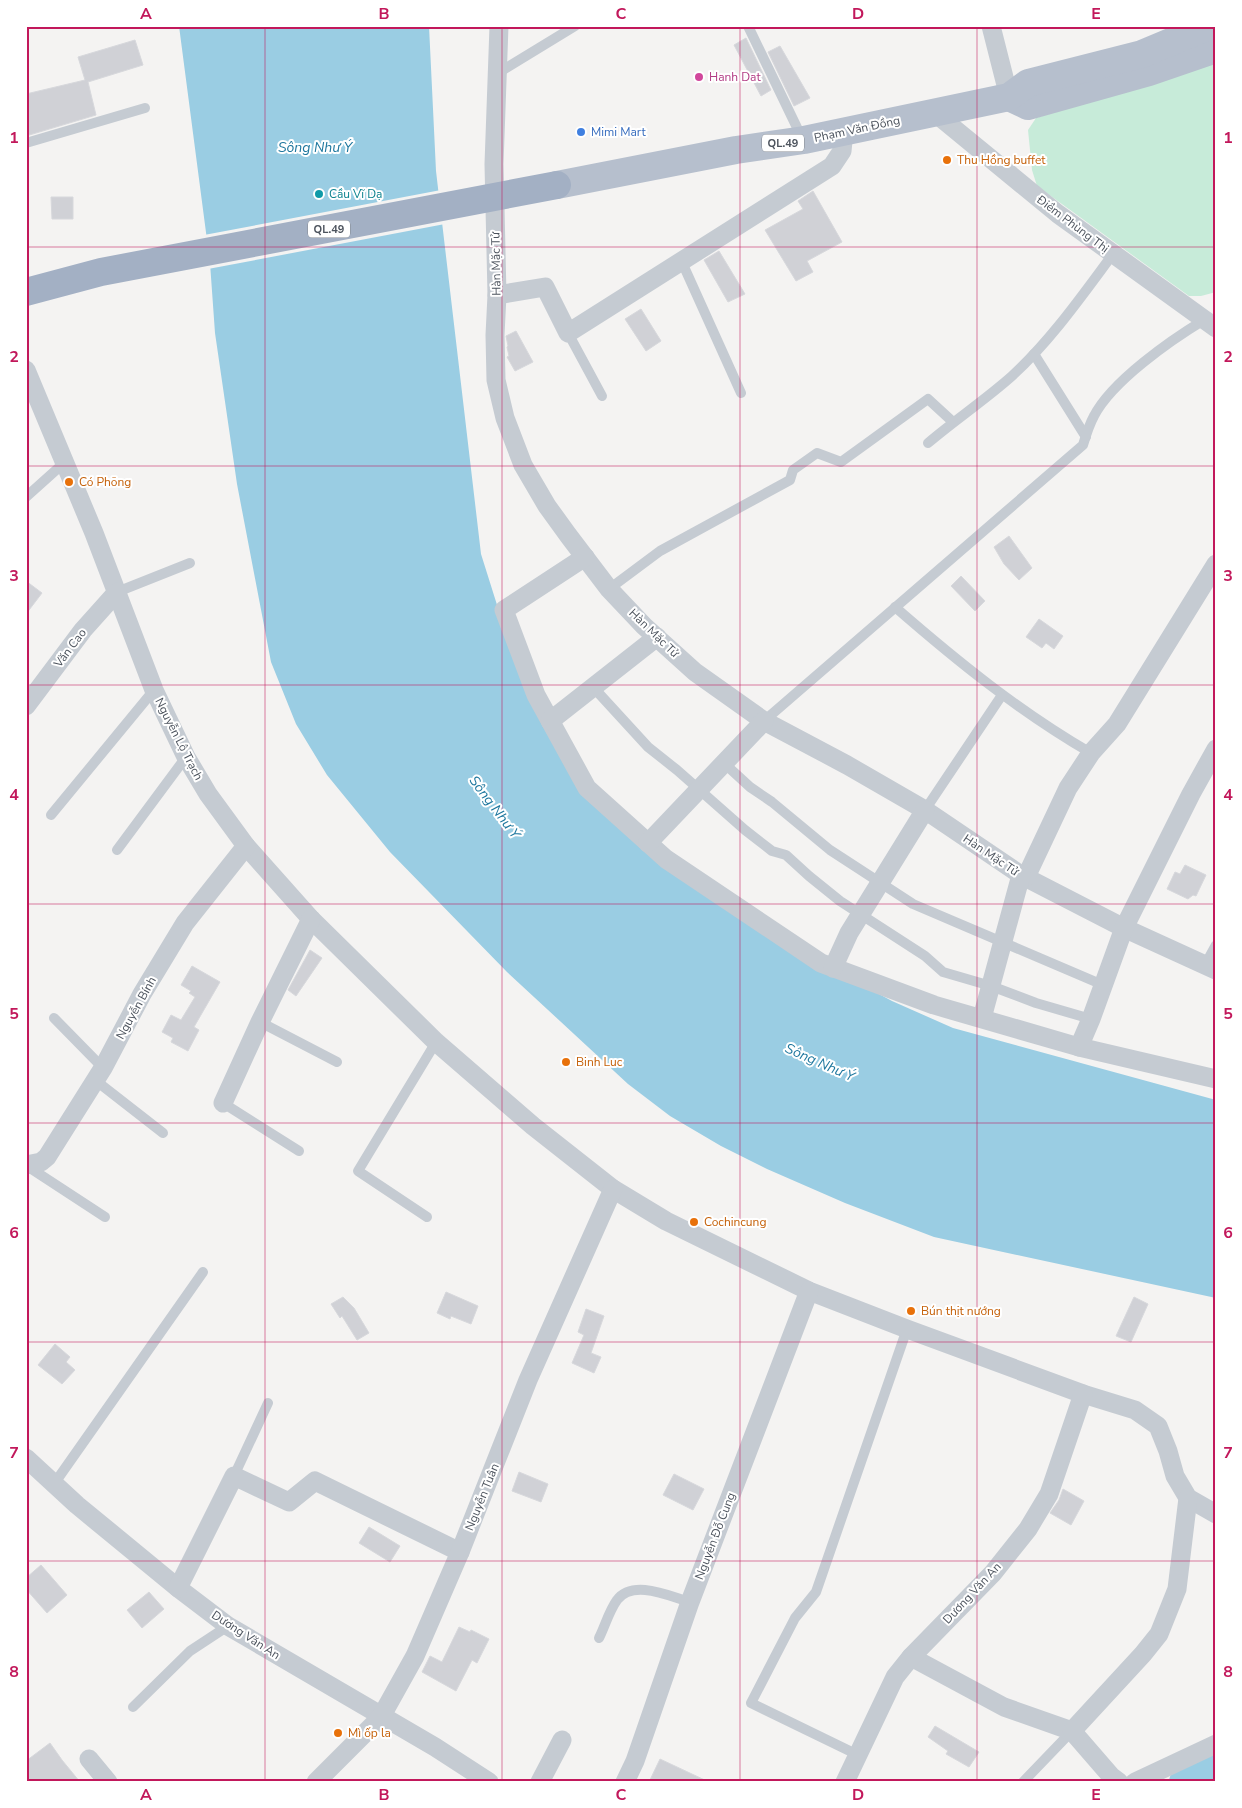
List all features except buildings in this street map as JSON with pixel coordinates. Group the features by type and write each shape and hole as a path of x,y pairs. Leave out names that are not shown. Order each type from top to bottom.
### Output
{"highway":[{"name":"QL.49","path":"26,292 101,272 557,185"}],"main road":[{"name":"Phạm Văn Đồng","path":"557,185 736,150 804,140 1008,97 1028,83 1142,54 1208,26"},
{"path":"1008,97 1028,106 1149,72 1216,49"}],"street":[{"name":"Hàn Mặc Tử","path":"499,26 494,164 497,295 496,380 505,418 523,465 547,506 609,589 656,637 695,672 764,722 847,764 925,810 1024,876 1124,928 1210,968"},
{"path":"991,26 1008,97"},
{"name":"Điềm Phùng Thị","path":"935,112 1058,214 1210,324"},
{"path":"497,295 544,287 568,333 832,166 842,151 844,131"},
{"name":"Nguyễn Lộ Trạch","path":"26,370 65,462 154,690 186,757 208,794 246,846 311,919 436,1042 533,1126 613,1189 666,1221 808,1291 907,1330 1083,1394 1135,1410 1158,1426 1175,1476 1188,1498"},
{"path":"585,557 504,610 536,695 587,788 666,859 821,963 833,968 934,1005 1079,1047 1216,1079"},
{"path":"982,1018 1024,876 1068,788 1091,753 1117,724 1216,564"},
{"name":"Văn Cao","path":"26,706 83,630 117,592"},
{"path":"550,721 656,637"},
{"path":"648,843 764,722"},
{"path":"1079,1047 1124,928 1191,794 1216,749"},
{"path":"833,968 860,914 925,810"},
{"name":"Nguyễn Bính","path":"27,1166 42,1162 47,1157 99,1074 142,994 185,924 246,846"},
{"path":"223,1103 260,1022 311,919"},
{"name":"Nguyễn Tuân","path":"316,1782 381,1717 415,1656 460,1552 528,1380 613,1189"},
{"name":"Nguyễn Đỗ Cung","path":"625,1782 635,1761 690,1602 808,1291"},
{"name":"Dương Văn An","path":"845,1782 895,1677 911,1657 993,1573 1028,1529 1049,1494 1083,1394"},
{"name":"Dương Văn An","path":"26,1458 77,1505 178,1588 228,1626 435,1747 489,1782"},
{"path":"178,1588 234,1476 289,1502 314,1482 460,1552"},
{"path":"1072,1731 1143,1654 1158,1634 1170,1609 1177,1588 1188,1498 1216,1514"},
{"path":"911,1657 1004,1707 1072,1731 1111,1776 1119,1782"},
{"path":"540,1782 562,1740"},
{"path":"1135,1782 1216,1744"},
{"path":"89,1759 108,1782"}],"lane":[{"path":"498,73 574,26"},
{"path":"748,26 804,140"},
{"path":"26,144 145,108"},
{"path":"928,443 1004,382 1034,354 1061,323 1113,254"},
{"path":"681,260 742,393"},
{"path":"764,722 1083,445 1094,416 1115,390 1174,338 1210,324"},
{"path":"568,333 602,396"},
{"path":"1034,354 1086,437"},
{"path":"609,589 660,551 790,480 793,470 816,453 841,462 928,399 954,422"},
{"path":"26,496 65,462"},
{"path":"117,592 190,563"},
{"path":"895,607 1002,695 1052,730 1091,753"},
{"path":"593,687 648,747 772,851 786,855 809,876 860,914 925,956 943,972 1091,1019"},
{"path":"50,815 154,690"},
{"path":"925,810 1002,695"},
{"path":"117,850 186,757"},
{"path":"725,764 750,787 780,808 830,850 912,904 1103,985"},
{"path":"1210,968 1216,945"},
{"path":"54,1018 99,1074 163,1133"},
{"path":"260,1022 337,1062"},
{"path":"427,1216 358,1171 436,1042"},
{"path":"223,1103 299,1151"},
{"path":"27,1166 105,1217"},
{"path":"54,1484 203,1272"},
{"path":"858,1755 751,1703 795,1618 816,1592 907,1330"},
{"path":"234,1476 268,1403"},
{"path":"599,1638 617,1600 625,1592 640,1589 690,1602"},
{"path":"133,1707 190,1651 228,1626"},
{"path":"1023,1782 1072,1731"}],"green space":[{"path":"1216,63 1216,292 1201,296 1189,296 1037,186 1032,170 1028,130 1036,118"}],"water":[{"name":"Sông Như Ý","path":"179,26 429,26 436,171 481,554 509,643 604,804 829,967 892,1001 953,1028 1216,1100 1216,1298 934,1237 845,1203 767,1169 721,1146 670,1116 628,1084 507,972 390,852 327,775 296,724 271,662 237,484 215,333 210,263"}],"pier":[{"path":"441,190 445,224 208,269 204,235"}],"waterway":[{"path":"1184,1782 1216,1763"}],"place":[{"name":"Hanh Dat","path":"699,77"},
{"name":"Mimi Mart","path":"581,132"},
{"name":"Thu Hồng buffet","path":"947,160"},
{"name":"Cầu Vĩ Dạ","path":"319,194"},
{"name":"Có Phōng","path":"69,482"},
{"name":"Binh Luc","path":"566,1062"},
{"name":"Cochincung","path":"694,1222"},
{"name":"Bún thịt nướng","path":"911,1311"},
{"name":"Mì ốp la","path":"338,1733"}]}
